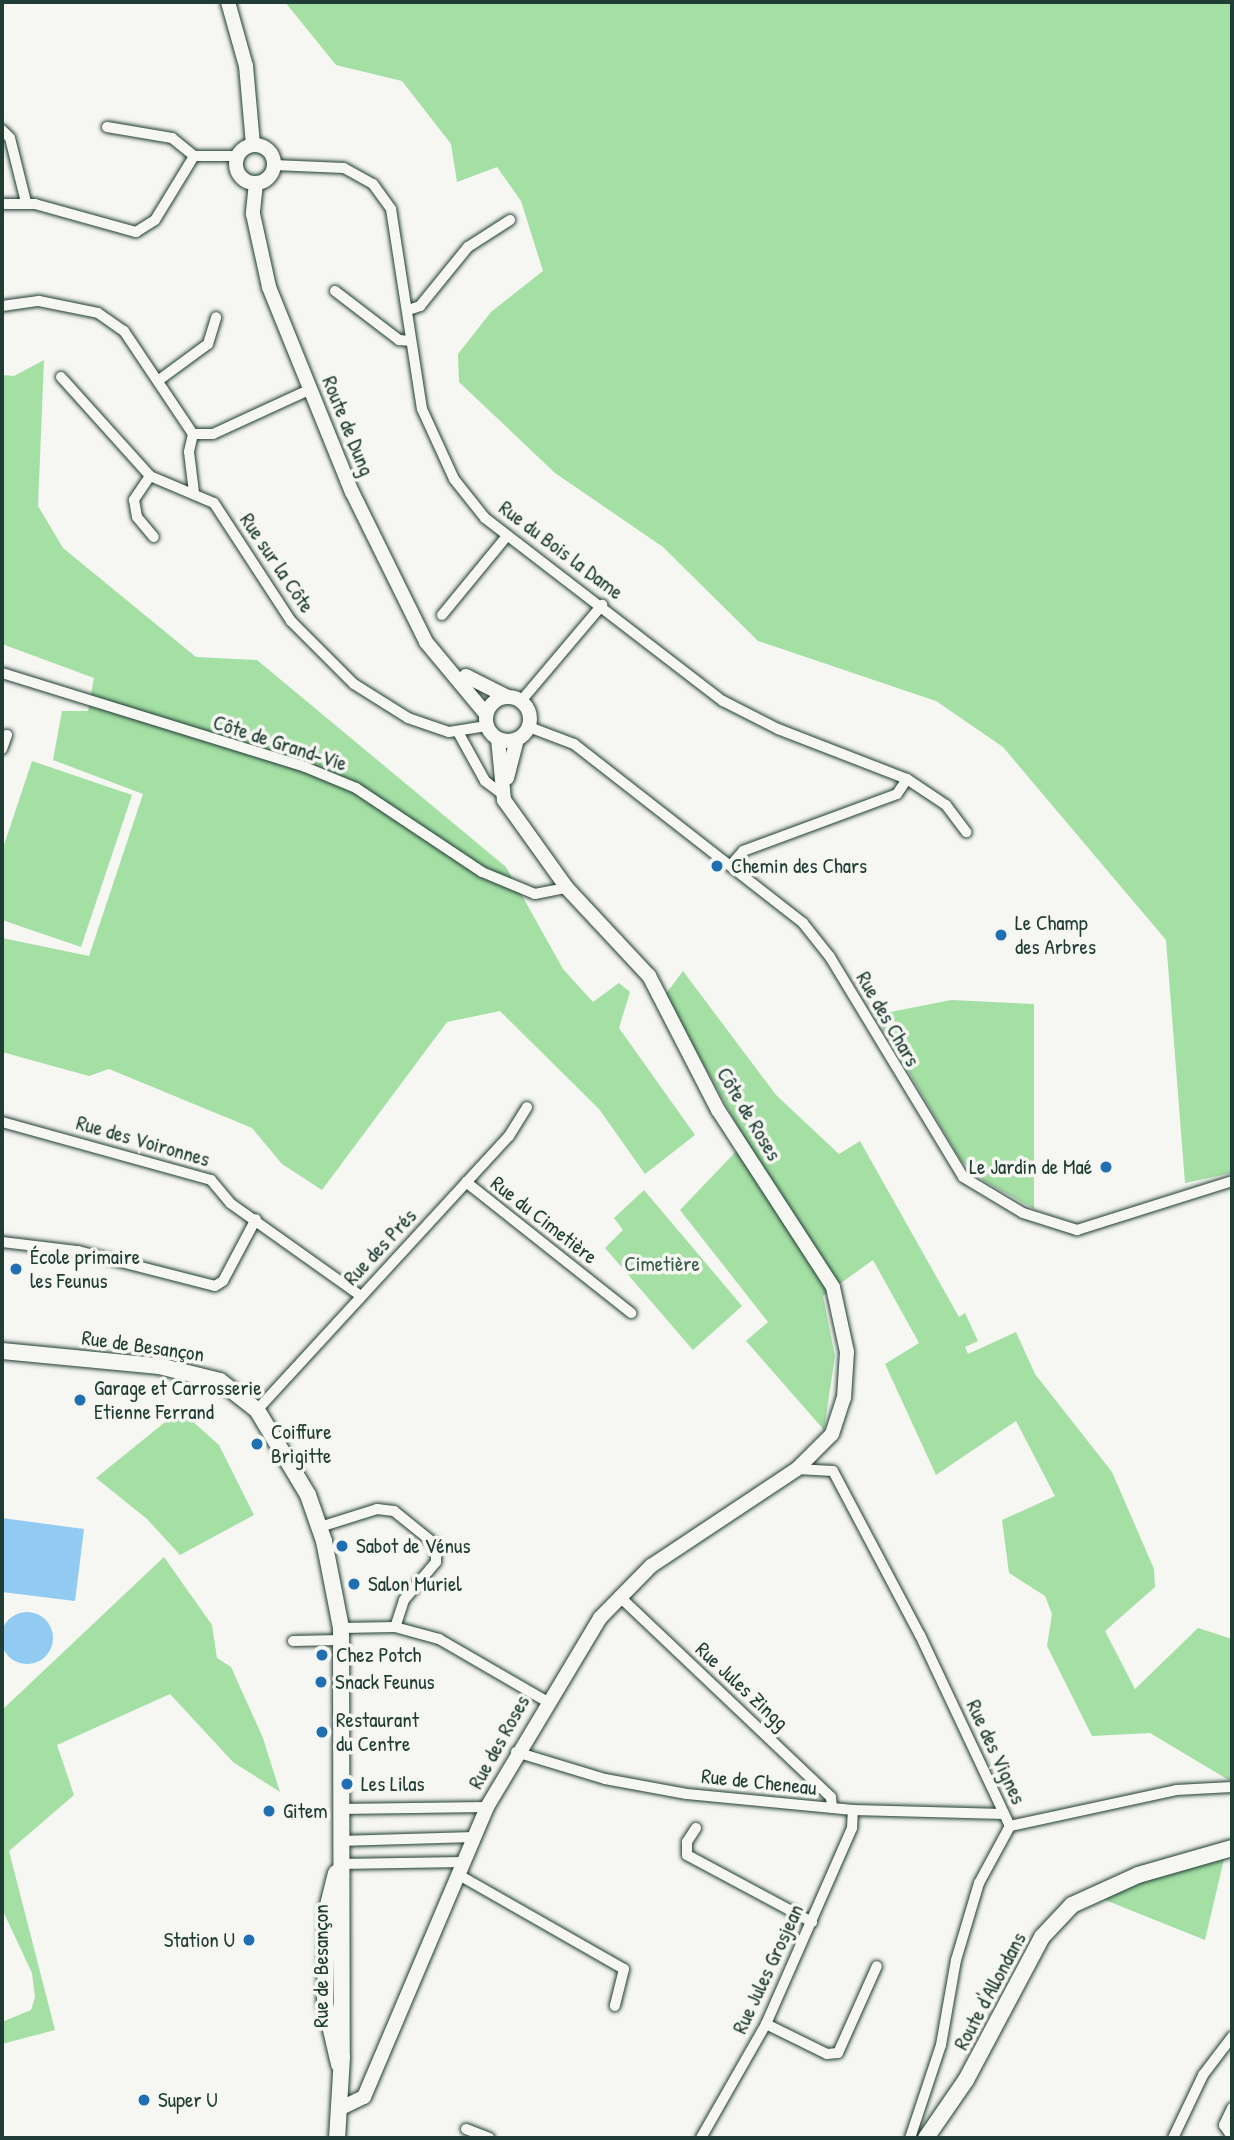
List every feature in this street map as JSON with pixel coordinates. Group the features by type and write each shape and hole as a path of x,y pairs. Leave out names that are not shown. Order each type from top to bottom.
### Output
{"main road":[{"name":"Rue de Besançon","path":"2,1351 190,1372 220,1381 257,1410 296,1471 320,1528 340,1634 339,1864 327,1910 324,1973 327,2028 340,2067 337,2138"},
{"name":"Route d'Allondans","path":"926,2138 966,2080 1042,1937 1072,1905 1138,1875 1232,1848"}],"street":[{"path":"228,2 246,66 253,145"},
{"path":"107,127 172,138 194,156 238,156 253,145"},
{"path":"2,130 10,138 26,202"},
{"path":"238,156 237,172 256,183 268,177 274,165 268,151 253,145"},
{"path":"2,204 26,202 128,233 141,231 155,220 194,156"},
{"name":"Rue du Bois la Dame","path":"274,165 344,168 373,184 390,209 399,239 422,409 436,446 454,479 506,537 602,605 723,701 778,729 907,779 946,805 966,832"},
{"name":"Route de Dung","path":"256,183 253,214 269,287 311,389 412,620 450,666 486,720"},
{"path":"408,310 420,306 468,247 510,220"},
{"path":"335,291 399,340 411,341"},
{"path":"2,306 39,301 98,313 124,331 193,434 189,452 194,491"},
{"path":"159,380 208,344 216,317"},
{"name":"Rue sur la Côte","path":"61,377 150,476 194,491 214,503 291,621 354,684 408,718 458,733"},
{"path":"193,434 213,435 311,389"},
{"path":"150,476 134,500 137,517 154,537"},
{"path":"442,615 506,537"},
{"path":"521,701 602,605"},
{"name":"Route de Dung","path":"450,666 506,696"},
{"name":"Côte de Grand-Vie","path":"2,673 305,767 356,788 482,872 535,894 567,888"},
{"path":"505,799 485,781 458,733 486,720 506,696 521,701"},
{"path":"505,799 506,783 517,739 529,727 521,701"},
{"path":"486,720 498,739 505,799"},
{"name":"Rue des Chars","path":"529,727 574,744 803,923 830,957 963,1177 1023,1213 1077,1230 1232,1181"},
{"path":"2,749 7,735"},
{"path":"498,739 517,739"},
{"path":"731,865 743,852 897,794 907,779"},
{"name":"Côte de Roses","path":"505,799 567,888 649,976 718,1110 833,1287 847,1352 844,1398 832,1434 797,1469"},
{"name":"Rue des Prés","path":"257,1410 466,1182 527,1107"},
{"name":"Rue des Voironnes","path":"2,1122 148,1166 195,1173 211,1180 230,1203 361,1296"},
{"name":"Rue du Cimetière","path":"466,1182 631,1313"},
{"path":"2,1242 78,1251 215,1286 223,1281 256,1220"},
{"name":"Rue des Roses","path":"339,2109 363,2096 487,1807 516,1752 546,1701 619,1595 652,1566 797,1469"},
{"name":"Rue des Vignes","path":"797,1469 832,1471 920,1635 1010,1826 979,1883 956,1960 941,2045 910,2138"},
{"path":"320,1528 377,1509 394,1511 436,1545 436,1562 404,1600 395,1628"},
{"name":"Rue Jules Zingg","path":"619,1595 831,1797 832,1808"},
{"path":"293,1641 395,1628 456,1646 546,1701"},
{"name":"Rue de Cheneau","path":"516,1752 605,1779 747,1800 853,1810 1004,1814"},
{"path":"1010,1826 1176,1790 1232,1787"},
{"path":"340,1809 487,1807"},
{"name":"Rue Jules Grosjean","path":"701,2138 766,2024 852,1828 853,1810"},
{"path":"695,1828 687,1842 687,1855 812,1922"},
{"path":"339,1841 474,1837"},
{"path":"339,1864 461,1868 624,1969 615,2006"},
{"path":"766,2024 827,2054 838,2053 877,1966"},
{"path":"1174,2138 1203,2075 1232,2037"},
{"path":"1232,2108 1224,2125 1232,2137"},
{"path":"466,2129 489,2138"}],"green space":[{"path":"285,2 1232,2 1232,1173 1185,1183 1166,940 1003,747 936,701 758,641 663,547 555,473 459,382 458,354 491,312 543,271 521,201 497,167 457,182 451,144 402,81 336,65"},
{"path":"44,360 38,506 63,548 196,657 257,660 506,867 563,969 593,1002 619,983 630,992 619,1028 695,1135 645,1174 599,1109 500,1011 447,1022 322,1190 282,1164 252,1128 109,1069 89,1076 2,1052 2,938 89,956 143,794 53,760 62,711 88,711 94,678 2,644 2,375 14,376"},
{"path":"32,761 132,795 81,947 2,920 2,851"},
{"path":"683,971 776,1095 839,1154 860,1141 959,1317 965,1313 978,1341 965,1347 968,1354 1016,1332 1035,1374 1112,1472 1154,1569 1155,1587 1105,1631 1135,1689 1198,1628 1232,1639 1232,1782 1150,1733 1092,1736 1047,1646 1052,1614 1045,1596 1009,1573 1002,1520 1055,1496 1016,1421 936,1475 885,1364 919,1343 873,1260 823,1296 835,1356 824,1430 746,1341 768,1322 680,1210 746,1141 665,995"},
{"path":"951,1000 1034,1004 1034,1209 984,1181 962,1162 875,1015"},
{"name":"Cimetière","path":"644,1190 742,1306 693,1350 605,1248 623,1230 614,1218"},
{"path":"180,1410 219,1445 254,1515 180,1555 147,1519 96,1478"},
{"path":"164,1557 212,1625 217,1658 231,1667 263,1738 280,1792 233,1762 170,1694 57,1745 74,1795 9,1851 55,2030 2,2044 2,2022 31,2010 35,1997 32,1973 2,1909 2,1710"},
{"path":"1224,1859 1205,1940 1100,1898 1152,1877"}],"water":[{"path":"2,1518 84,1529 75,1601 2,1592"},
{"path":"27,1612 37,1614 45,1620 51,1628 51,1648 45,1656 37,1662 27,1664 17,1662 9,1656 3,1648 1,1638 3,1628 9,1620 17,1614"}],"place":[{"name":"Chemin des Chars","path":"717,866"},
{"name":"Le Champ des Arbres","path":"1001,935"},
{"name":"Le Jardin de Maé","path":"1106,1167"},
{"name":"École primaire les Feunus","path":"16,1269"},
{"name":"Garage et Carrosserie Etienne Ferrand","path":"80,1400"},
{"name":"Coiffure Brigitte","path":"257,1444"},
{"name":"Sabot de Vénus","path":"342,1546"},
{"name":"Salon Muriel","path":"354,1584"},
{"name":"Chez Potch","path":"322,1655"},
{"name":"Snack Feunus","path":"321,1682"},
{"name":"Restaurant du Centre","path":"322,1732"},
{"name":"Les Lilas","path":"347,1784"},
{"name":"Gitem","path":"269,1811"},
{"name":"Station U","path":"249,1940"},
{"name":"Super U","path":"144,2100"}]}
